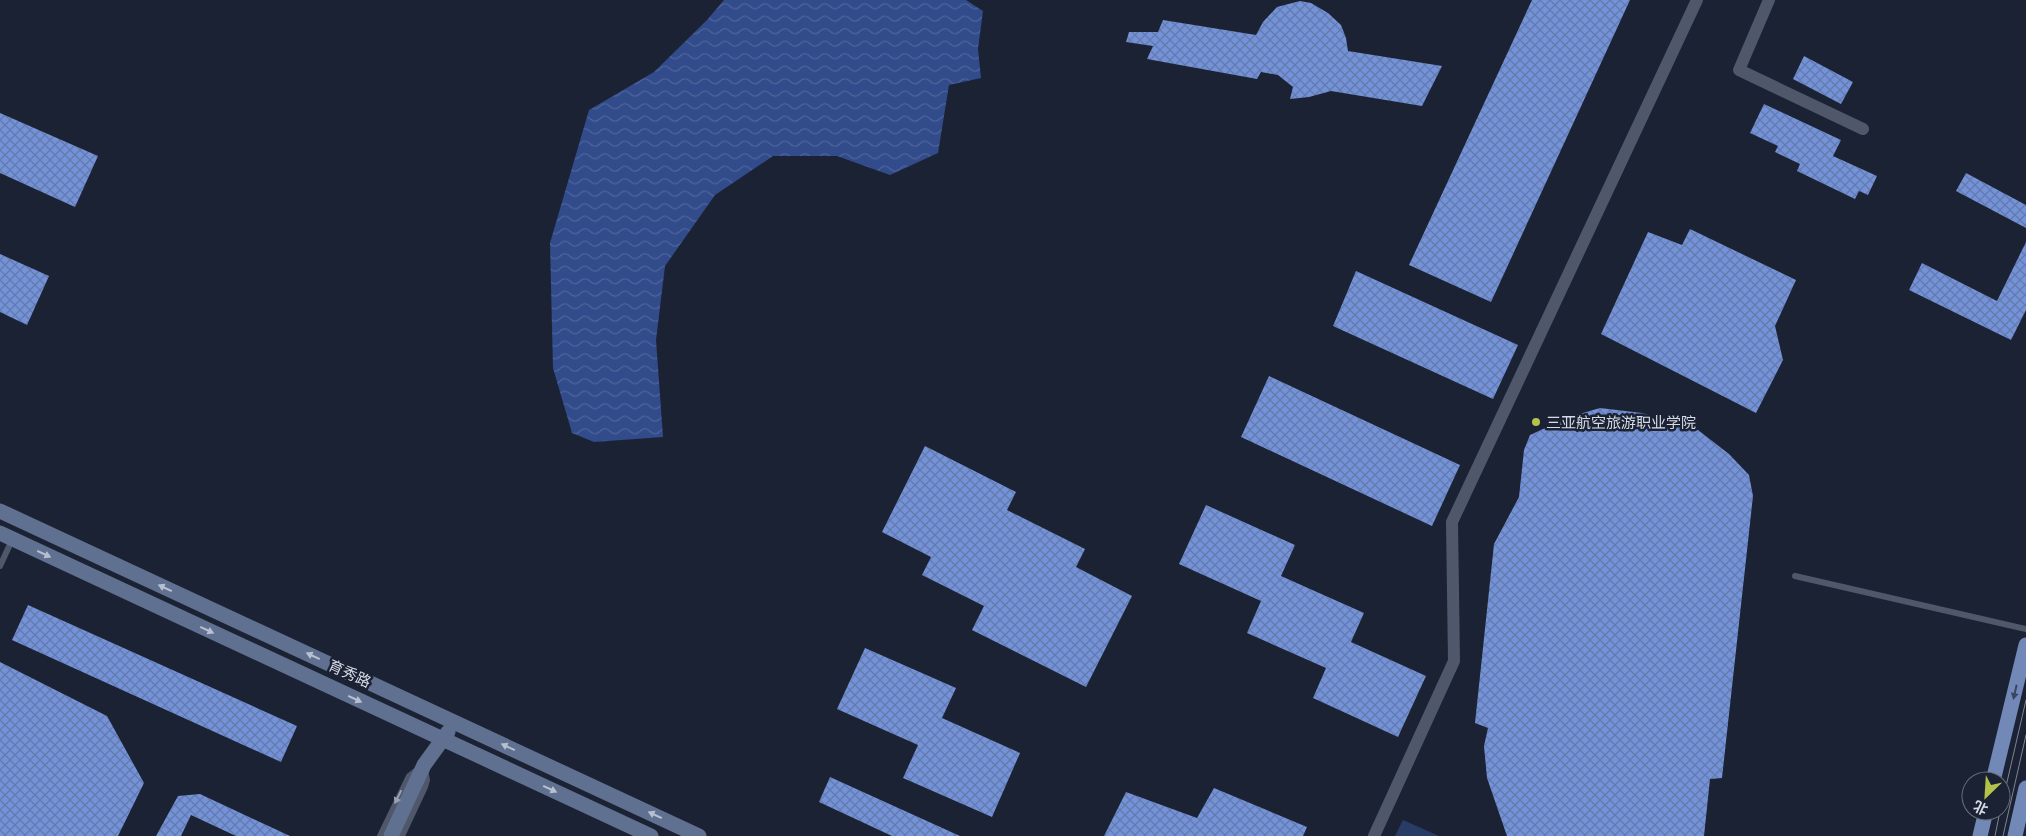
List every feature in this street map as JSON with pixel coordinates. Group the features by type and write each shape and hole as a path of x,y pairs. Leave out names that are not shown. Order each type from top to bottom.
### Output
{"main road":[{"name":"育秀路","path":"0,511 699,836"},
{"name":"育秀路","path":"6,536 651,836"},
{"path":"1996,771 2026,645"},
{"path":"391,836 424,765 455,722"},
{"path":"2015,836 2026,788"},
{"path":"1980,836 1984,821"}],"street":[{"path":"1374,836 1454,661 1452,522 1697,0"},
{"path":"1769,0 1739,70 1863,130"}],"lane":[{"path":"0,566 6,536"},
{"path":"1795,576 2026,629"},
{"path":"380,836 408,776 424,765 426,784 402,836"}],"shaded area":[{"path":"1403,820 1439,836 1395,836"}],"water":[{"path":"724,0 966,0 983,11 978,49 981,78 949,85 938,153 890,175 837,156 773,156 715,195 665,266 656,340 663,437 594,442 572,433 553,368 550,243 589,110 654,72 707,20"}],"building":[{"path":"1532,0 1630,0 1491,302 1409,265"},
{"path":"1300,1 1311,3 1328,13 1341,25 1348,51 1442,66 1422,106 1331,91 1309,97 1290,99 1293,87 1278,75 1261,72 1257,79 1147,59 1153,46 1126,42 1129,32 1158,32 1163,20 1256,35 1263,22 1277,7"},
{"path":"1804,56 1853,82 1841,104 1793,79"},
{"path":"1764,104 1841,140 1833,156 1877,176 1868,195 1859,191 1855,199 1797,171 1800,164 1775,152 1778,146 1750,133"},
{"path":"0,113 98,156 75,207 0,173"},
{"path":"1966,173 2026,205 2026,228 1956,191"},
{"path":"1690,229 1796,280 1775,326 1783,360 1756,413 1601,334 1648,232 1682,245"},
{"path":"2026,242 2026,310 2011,340 1909,290 1922,263 1997,301"},
{"path":"0,254 49,276 27,325 0,312"},
{"path":"1356,271 1518,345 1493,399 1333,326"},
{"path":"1269,376 1460,465 1432,526 1241,437"},
{"path":"1600,408 1642,413 1698,430 1729,454 1749,475 1753,496 1722,778 1710,779 1704,836 1507,836 1487,778 1484,746 1488,728 1475,723 1494,544 1519,497 1524,450 1530,435 1569,417"},
{"path":"925,446 1016,492 1007,510 1085,549 1076,567 1132,596 1086,687 972,630 984,606 922,575 931,557 882,532"},
{"path":"1206,505 1295,545 1281,576 1364,613 1351,642 1426,676 1398,737 1313,698 1326,668 1247,633 1261,601 1179,564"},
{"path":"28,605 297,726 281,762 12,640"},
{"path":"865,648 956,688 942,718 1020,753 992,817 903,778 918,745 837,709"},
{"path":"0,662 107,716 144,783 118,836 0,836"},
{"path":"830,777 960,836 892,836 819,802"},
{"path":"1214,788 1307,827 1303,836 1104,836 1126,792 1197,818"},
{"path":"200,794 290,836 236,836 191,815 181,836 156,836 178,796"}],"tram line":[{"path":"2010,771 2026,700"},
{"path":"2003,836 2026,735"},
{"path":"1995,836 1998,821"}],"place":[{"name":"三亚航空旅游职业学院","path":"1536,422"}]}
